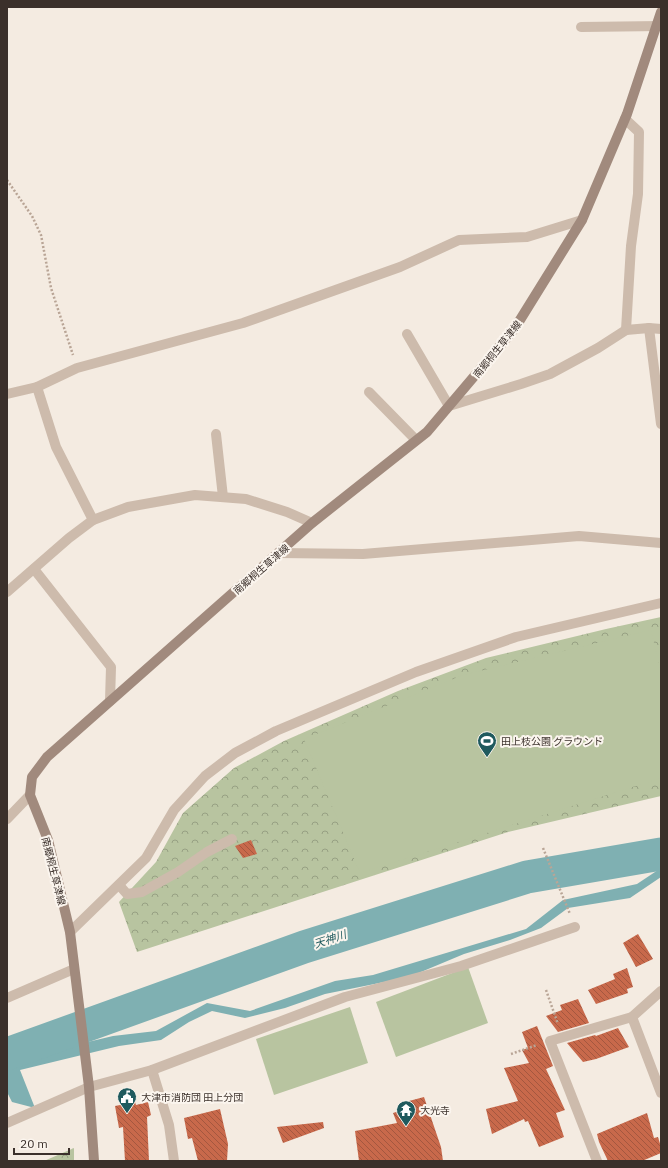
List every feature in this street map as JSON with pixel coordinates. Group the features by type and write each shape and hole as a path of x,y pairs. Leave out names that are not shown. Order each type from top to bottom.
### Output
{"main road":[{"name":"南郷桐生草津線","path":"94,1161 89,1087 70,932 48,840 30,795 32,777 47,757 278,553 427,432 515,328 582,220 625,119 658,27 661,12"}],"street":[{"path":"581,27 658,27"},
{"path":"625,119 639,132 638,194 630,246 626,330"},
{"path":"7,394 37,387 77,368 243,323 400,267 459,240 527,237 582,220"},
{"path":"649,328 661,424"},
{"path":"407,334 449,406 550,374 598,348 626,330 649,328 661,329"},
{"path":"37,387 56,447 93,520"},
{"path":"369,392 416,440"},
{"path":"216,434 223,497"},
{"path":"7,592 69,538 93,520 128,507 195,495 246,499 287,512 312,524"},
{"path":"278,553 363,554 580,536 661,543"},
{"path":"34,569 111,666 110,702"},
{"path":"70,932 146,858 174,810 206,776 235,753 276,731 416,672 509,640 661,603"},
{"path":"7,819 30,795"},
{"path":"119,885 127,894 142,892 178,872 207,852 232,839"},
{"path":"7,1123 89,1087 152,1070 345,997 461,966 575,927"},
{"path":"7,998 75,974"},
{"path":"597,1161 550,1041 632,1017 661,991"},
{"path":"632,1017 661,1093"},
{"path":"152,1070 169,1124 174,1161"}],"path":[{"path":"7,180 32,216 41,235 51,288 77,368"},
{"path":"543,848 575,927"},
{"path":"546,990 552,1008"},
{"path":"511,1054 550,1041"}],"green space":[{"name":"田上枝公園 グラウンド","path":"661,617 661,796 508,832 137,952 119,902 156,862 183,813 234,768 284,741 398,691 486,658"},
{"name":"田上枝公園 グラウンド","path":"651,630 661,673 661,778 360,873 304,739 463,675"},
{"path":"468,967 488,1023 396,1057 376,1002"},
{"path":"350,1007 368,1063 274,1095 256,1039"},
{"path":"74,1148 74,1161 44,1161"}],"water":[{"path":"661,868 661,877 630,898 568,908 541,928 510,940 464,954 409,977 325,994 285,1008 245,1018 212,1011 189,1022 161,1040 119,1046 20,1070 35,1108 12,1102 7,1092 7,1036 16,1059 113,1036 156,1031 207,1003 250,1011 335,981 373,975 526,929 563,900 637,884"}],"building":[{"path":"251,840 257,854 243,858 235,846"},
{"path":"638,934 653,959 636,967 623,943"},
{"path":"627,968 633,987 627,989 628,993 596,1004 588,990 615,979 613,974"},
{"path":"578,999 589,1023 558,1032 546,1016 562,1010 560,1005"},
{"path":"537,1026 553,1066 546,1069 565,1110 556,1113 564,1137 539,1147 528,1121 525,1122 524,1119 492,1134 486,1109 518,1101 504,1068 529,1063 522,1050 528,1048 522,1032"},
{"path":"618,1028 629,1047 596,1059 583,1062 567,1043 595,1035 596,1036"},
{"path":"424,1097 441,1147 443,1161 359,1161 355,1131 397,1123 393,1113 411,1107 409,1101"},
{"path":"135,1102 136,1105 148,1102 151,1115 147,1117 149,1161 125,1161 123,1127 119,1128 115,1106"},
{"path":"220,1109 228,1144 227,1161 198,1161 192,1138 188,1139 184,1118"},
{"path":"647,1113 654,1138 658,1137 661,1153 642,1161 608,1161 597,1134"},
{"path":"323,1122 324,1128 283,1143 277,1127"}],"waterway":[{"name":"天神川","path":"7,1054 304,947 527,877 661,854"}],"place":[{"name":"田上枝公園 グラウンド","path":"487,758"},
{"name":"大津市消防団 田上分団","path":"127,1114"},
{"name":"大光寺","path":"406,1127"}]}
